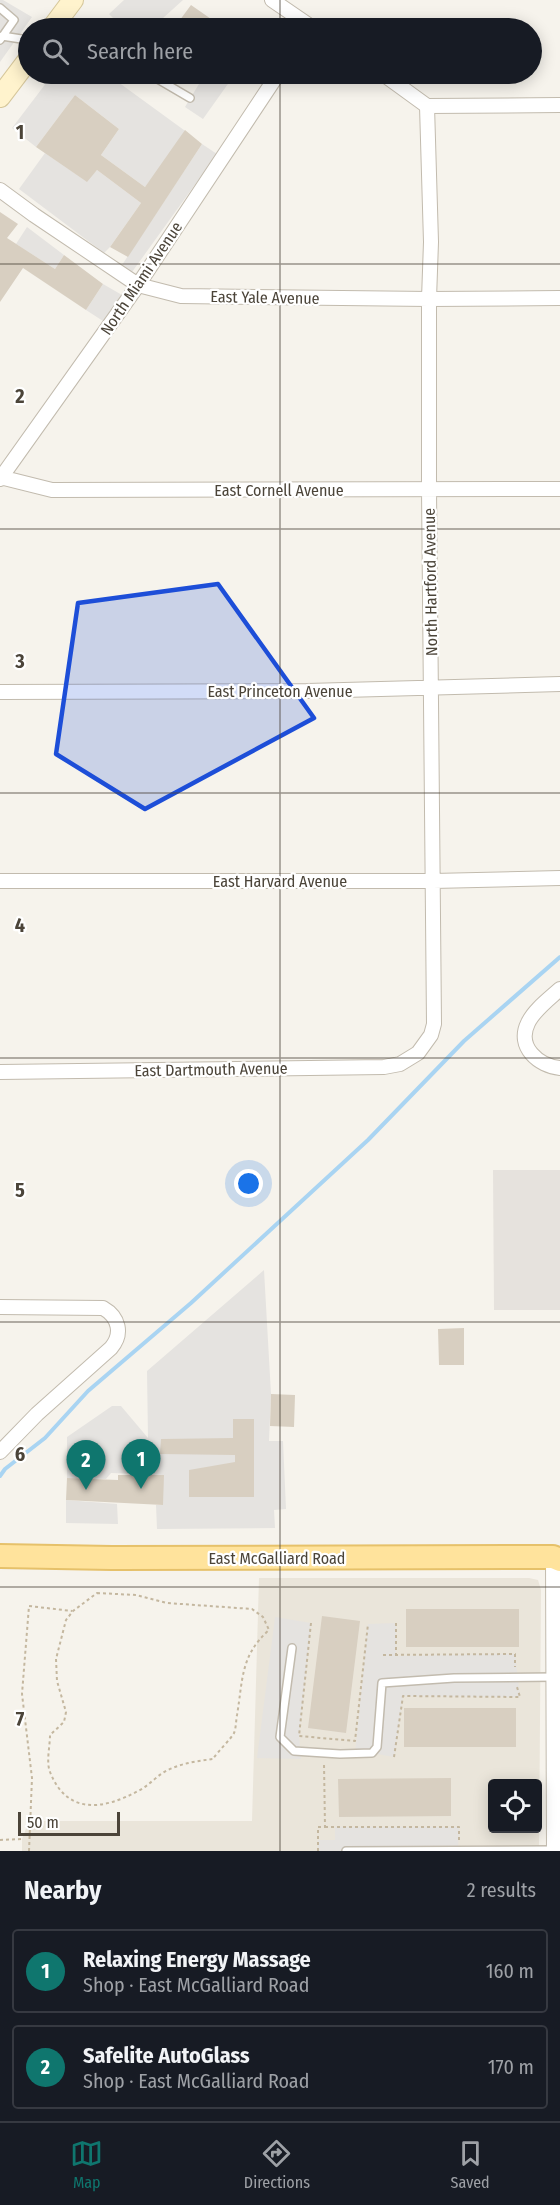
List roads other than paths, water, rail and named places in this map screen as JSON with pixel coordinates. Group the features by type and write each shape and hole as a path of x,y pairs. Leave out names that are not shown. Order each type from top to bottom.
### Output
{"main road":[{"path":"60,18 73,0"},
{"path":"0,97 18,73"},
{"name":"East McGalliard Road","path":"0,1556 558,1557"}],"street":[{"path":"272,0 296,18"},
{"name":"North Miami Avenue","path":"0,478 138,285 271,84"},
{"path":"398,84 427,106 560,105"},
{"name":"North Hartford Avenue","path":"418,1053 431,1035 434,1024 429,489 430,242 427,106"},
{"name":"East Yale Avenue","path":"0,190 138,285 181,296 560,298"},
{"name":"East Cornell Avenue","path":"0,478 52,490 560,489"},
{"name":"East Princeton Avenue","path":"0,692 431,689 560,684"},
{"name":"East Harvard Avenue","path":"0,881 433,881 560,878"},
{"path":"560,989 533,1015 525,1032 526,1045 530,1053 544,1065 560,1068"},
{"name":"East Dartmouth Avenue","path":"0,1072 384,1067 400,1064 418,1053"},
{"path":"0,1307 96,1306 109,1311 118,1326 119,1336 111,1348 37,1414 0,1452"},
{"path":"554,1851 558,1557"}],"lane":[{"path":"0,8 14,20 1,38"},
{"path":"1,38 18,39"},
{"path":"166,84 190,98"},
{"path":"292,1648 280,1737 294,1751 340,1755 372,1753 377,1747 382,1683 454,1678 555,1677"},
{"path":"346,1851 554,1851"}],"waterway":[{"path":"0,1476 5,1469 45,1438 88,1391 191,1303 368,1140 464,1041 560,957"}],"place":[{"name":"Relaxing Energy Massage","path":"141,1489"},
{"name":"Safelite AutoGlass","path":"86,1490"}]}
